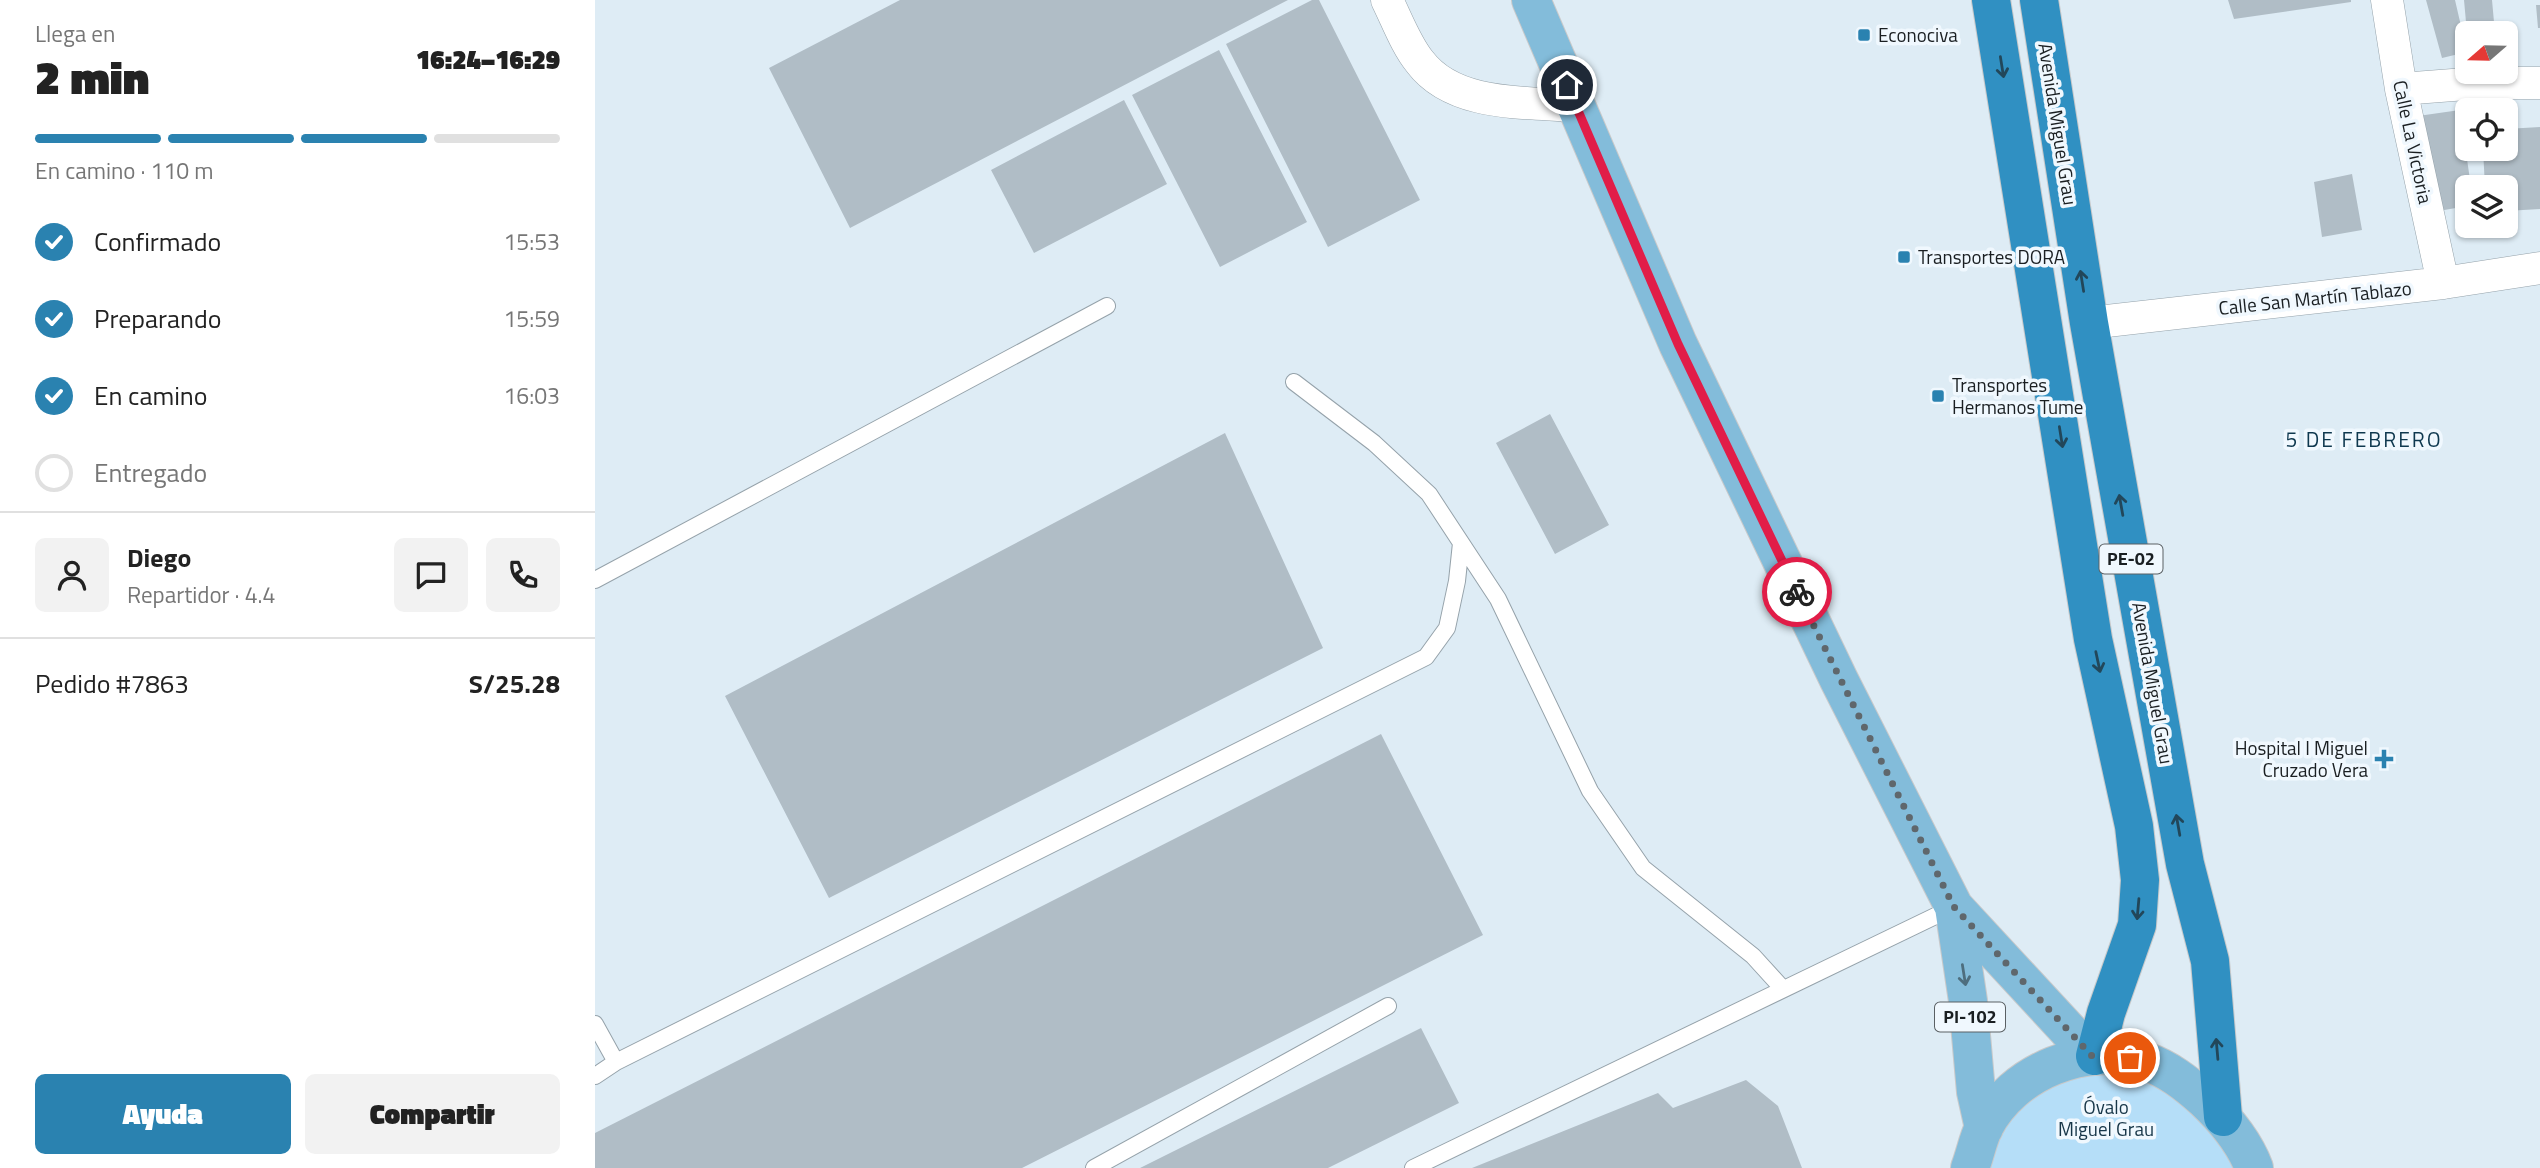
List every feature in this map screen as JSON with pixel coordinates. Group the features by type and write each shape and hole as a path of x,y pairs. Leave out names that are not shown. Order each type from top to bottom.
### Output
{"highway":[{"name":"PE-02","path":"1991,0 2093,639 2134,826 2140,880 2137,925 2093,1056"},
{"name":"Avenida Miguel Grau","path":"2039,0 2089,323 2185,864 2210,961 2223,1117"}],"main road":[{"name":"PI-102","path":"1531,0 1678,344 1839,680 1954,907 2093,1056"},
{"name":"PI-102","path":"1954,907 1968,1001 1976,1092 1984,1128"},
{"name":"PE-02","path":"1970,1168 1984,1128 2001,1102 2029,1078 2049,1067 2093,1056 2116,1056 2144,1061 2169,1071 2223,1117 2260,1164"}],"street":[{"path":"1387,0 1419,61 1436,80 1458,91 1504,100 1576,106"},
{"name":"Calle La Victoria","path":"2387,0 2401,89 2443,283"},
{"path":"2401,89 2479,83 2540,83"},
{"name":"Calle San Martín Tablazo","path":"2089,323 2443,283 2540,268"}],"lane":[{"path":"595,580 1107,306"},
{"path":"1294,382 1374,443 1429,494 1498,599 1590,791 1643,868 1753,956 1783,989"},
{"path":"595,1076 616,1062 1426,657 1447,628 1461,543"},
{"path":"1413,1168 1954,907"},
{"path":"1094,1168 1388,1006"},
{"path":"595,1024 616,1062"}],"green space":[{"name":"Óvalo Miguel Grau","path":"2115,1065 2168,1087 2214,1134 2234,1168 1988,1168 1990,1146 2030,1093"}],"building":[{"path":"900,0 1288,0 850,228 769,68"},
{"path":"1312,0 1319,0 1420,200 1328,247 1226,44"},
{"path":"2228,0 2351,0 2351,2 2234,19"},
{"path":"2426,0 2455,0 2460,21 2455,21 2455,55 2442,58"},
{"path":"2464,0 2492,0 2494,21 2466,21"},
{"path":"2536,5 2540,5 2540,28 2538,28"},
{"path":"1219,50 1307,222 1220,267 1132,95"},
{"path":"1124,100 1167,184 1034,253 991,170"},
{"path":"2455,111 2455,161 2467,161 2469,175 2455,175 2455,208 2433,212 2418,116"},
{"path":"2540,127 2540,209 2518,210 2518,175 2484,175 2484,161 2518,161 2518,128"},
{"path":"2352,174 2362,230 2322,237 2314,182"},
{"path":"1550,414 1609,525 1555,554 1496,443"},
{"path":"1225,433 1323,648 829,898 725,696"},
{"path":"1381,734 1483,935 1022,1168 595,1168 595,1133"},
{"path":"1421,1028 1459,1103 1328,1168 1140,1168"},
{"path":"1746,1080 1778,1106 1802,1168 1472,1168 1658,1093 1673,1108"}],"way so far":[{"path":"1797,592 1954,907 2092,1056 2130,1058"}],"place":[{"name":"Econociva","path":"1864,35"},
{"name":"Transportes DORA","path":"1904,257"},
{"name":"Transportes Hermanos Tume","path":"1938,396"},
{"name":"Hospital I Miguel Cruzado Vera","path":"2384,759"}],"district":[{"name":"5 DE FEBRERO","path":"2364,440"}],"route":[{"path":"1567,85 1678,344 1797,592"}]}
